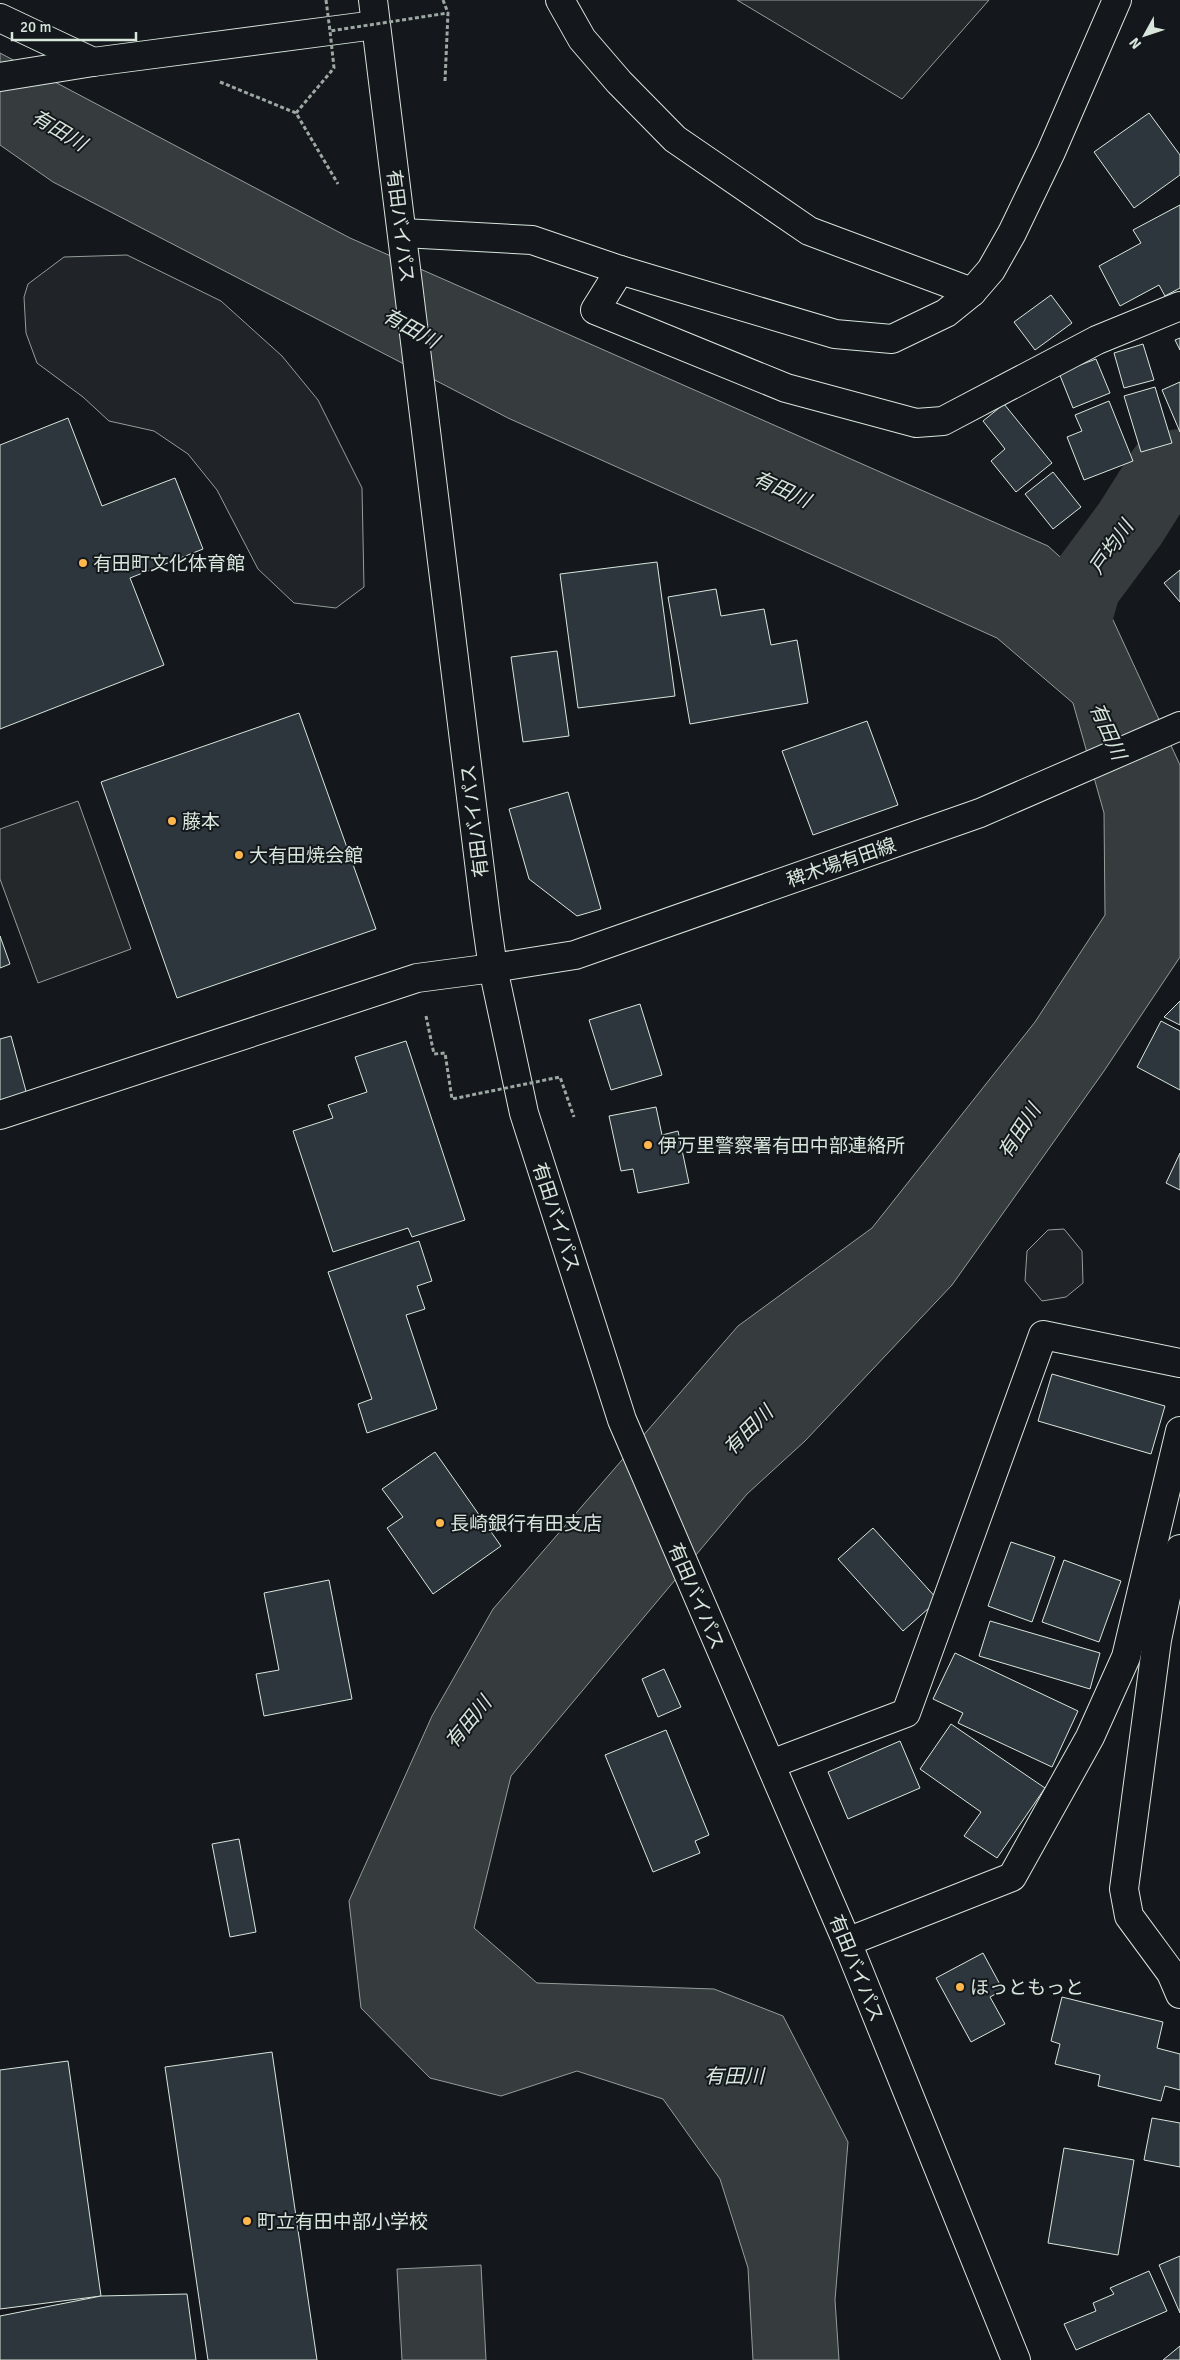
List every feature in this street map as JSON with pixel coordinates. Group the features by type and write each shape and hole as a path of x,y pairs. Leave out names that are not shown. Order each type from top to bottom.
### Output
{"main road":[{"path":"560,0 582,39 618,82 675,139 809,231 972,292"},
{"path":"404,243 532,240 620,270 836,334 868,339 892,339 946,313 972,292 991,270 1012,233 1052,152 1117,0"},
{"path":"0,77 374,13"},
{"name":"有田バイパス","path":"374,13 493,968 524,1113 622,1420 847,1942 1016,2360"},
{"path":"0,18 89,63"},
{"path":"620,270 595,310 786,388 916,423 943,421 1097,340 1180,306"},
{"name":"稗木場有田線","path":"0,1115 417,978 576,955 980,813 1180,726"},
{"path":"771,1764 906,1713 1043,1335 1180,1363"},
{"path":"847,1942 1012,1877 1090,1737 1126,1657 1179,1439"},
{"path":"1180,1550 1168,1587 1157,1640 1124,1889 1128,1916 1171,1973 1180,1994"}],"path":[{"path":"296,113 334,68 326,0"},
{"path":"443,0 448,13 445,81"},
{"path":"330,32 448,13"},
{"path":"212,79 296,113 338,184"},
{"path":"426,1016 434,1054 445,1053 452,1098 560,1077 574,1117"}],"shaded area":[{"path":"737,0 989,0 902,99"},
{"path":"127,255 221,301 282,356 318,400 362,488 364,587 336,608 294,603 258,569 217,490 188,454 154,431 109,421 83,397 37,363 26,333 24,297 28,284 64,257"},
{"path":"78,801 131,949 38,983 0,879 0,829"},
{"path":"1064,1229 1082,1251 1083,1283 1066,1297 1042,1301 1025,1281 1027,1251 1048,1230"}],"water":[{"name":"有田川","path":"0,53 350,238 1048,546 1101,594 1180,765 1180,957 1104,1071 952,1285 805,1441 747,1494 511,1776 474,1928 537,1983 714,1989 783,2016 848,2142 835,2300 839,2360 753,2360 748,2268 720,2179 663,2099 577,2071 501,2096 430,2078 361,2008 349,1901 432,1716 493,1609 738,1326 872,1228 1035,1022 1105,915 1104,813 1073,703 997,638 508,418 53,182 0,145"},
{"path":"481,2265 486,2360 402,2360 397,2269"}],"building":[{"path":"1149,113 1180,155 1180,175 1134,208 1094,152"},
{"path":"1180,205 1180,288 1165,296 1159,285 1120,306 1099,266 1141,243 1133,230"},
{"path":"1051,295 1072,323 1035,350 1014,322"},
{"path":"1180,338 1180,350 1175,340"},
{"path":"1143,344 1154,380 1124,388 1114,353"},
{"path":"1096,359 1110,393 1073,408 1059,373"},
{"path":"1180,382 1180,432 1162,390"},
{"path":"1155,387 1172,443 1141,452 1124,396"},
{"path":"1109,401 1133,461 1084,480 1067,437 1082,431 1075,415"},
{"path":"1004,404 1052,463 1016,492 991,461 1005,449 983,421"},
{"name":"有田町文化体育館","path":"68,418 102,506 175,478 203,549 130,578 164,665 0,729 0,445"},
{"path":"1053,472 1081,507 1053,529 1025,494"},
{"path":"657,562 675,696 578,708 560,574"},
{"path":"1180,570 1180,602 1164,583"},
{"path":"716,589 721,616 764,609 771,645 797,640 808,703 690,724 668,597"},
{"path":"557,651 569,736 523,742 511,657"},
{"name":"大有田焼会館","path":"299,713 376,929 177,998 101,782"},
{"path":"867,721 898,805 813,835 782,751"},
{"path":"568,792 601,909 577,916 529,879 509,809"},
{"path":"0,936 10,964 0,968"},
{"path":"1180,1001 1180,1025 1164,1017"},
{"path":"640,1004 662,1075 611,1090 589,1020"},
{"path":"1161,1021 1180,1031 1180,1090 1137,1067"},
{"path":"11,1036 27,1095 0,1102 0,1039"},
{"path":"406,1041 465,1220 412,1237 408,1228 333,1252 293,1131 333,1118 328,1105 367,1092 355,1057"},
{"path":"656,1107 662,1135 678,1131 689,1183 638,1193 633,1169 621,1171 609,1116"},
{"path":"1180,1153 1180,1190 1166,1183"},
{"path":"419,1241 432,1281 417,1286 425,1309 406,1315 437,1409 367,1433 358,1404 372,1399 328,1272"},
{"path":"1052,1374 1165,1406 1151,1454 1038,1421"},
{"name":"長崎銀行有田支店","path":"435,1452 501,1546 433,1594 387,1528 403,1517 382,1489"},
{"path":"873,1528 938,1600 903,1631 838,1559"},
{"path":"1011,1542 1055,1557 1032,1622 988,1606"},
{"path":"1064,1560 1121,1581 1099,1642 1042,1622"},
{"path":"329,1580 352,1699 264,1716 256,1674 279,1670 264,1593"},
{"path":"990,1621 1100,1653 1090,1689 979,1656"},
{"path":"955,1653 1078,1711 1052,1767 958,1723 963,1713 933,1699"},
{"path":"664,1669 681,1707 658,1717 642,1679"},
{"path":"951,1724 1045,1788 997,1858 964,1836 981,1812 920,1769"},
{"path":"666,1730 709,1835 695,1841 700,1853 653,1872 605,1755"},
{"path":"900,1741 920,1788 848,1819 828,1772"},
{"path":"239,1839 256,1932 230,1937 212,1844"},
{"path":"983,1953 1003,1990 990,1997 1005,2024 971,2042 936,1978"},
{"path":"1062,1997 1163,2022 1157,2048 1180,2054 1180,2090 1165,2086 1161,2101 1098,2086 1100,2075 1055,2064 1060,2044 1051,2041"},
{"path":"272,2052 317,2360 208,2360 165,2067"},
{"path":"68,2061 101,2296 0,2309 0,2070"},
{"path":"1152,2118 1180,2123 1180,2167 1144,2160"},
{"path":"1064,2148 1134,2160 1118,2255 1048,2243"},
{"path":"1180,2256 1180,2313 1159,2265"},
{"path":"1149,2271 1167,2311 1076,2350 1064,2324 1096,2311 1093,2303 1114,2294 1110,2288"},
{"path":"187,2294 196,2360 0,2360 0,2316 101,2296"},
{"path":"1180,2346 1180,2360 1163,2360"}],"waterway":[{"name":"戸均川","path":"1067,646 1084,586 1130,524 1164,470 1180,466"}],"place":[{"name":"有田町文化体育館","path":"83,563"},
{"name":"藤本","path":"172,821"},
{"name":"大有田焼会館","path":"239,855"},
{"name":"伊万里警察署有田中部連絡所","path":"648,1145"},
{"name":"長崎銀行有田支店","path":"440,1523"},
{"name":"ほっともっと","path":"960,1987"},
{"name":"町立有田中部小学校","path":"247,2221"}]}
